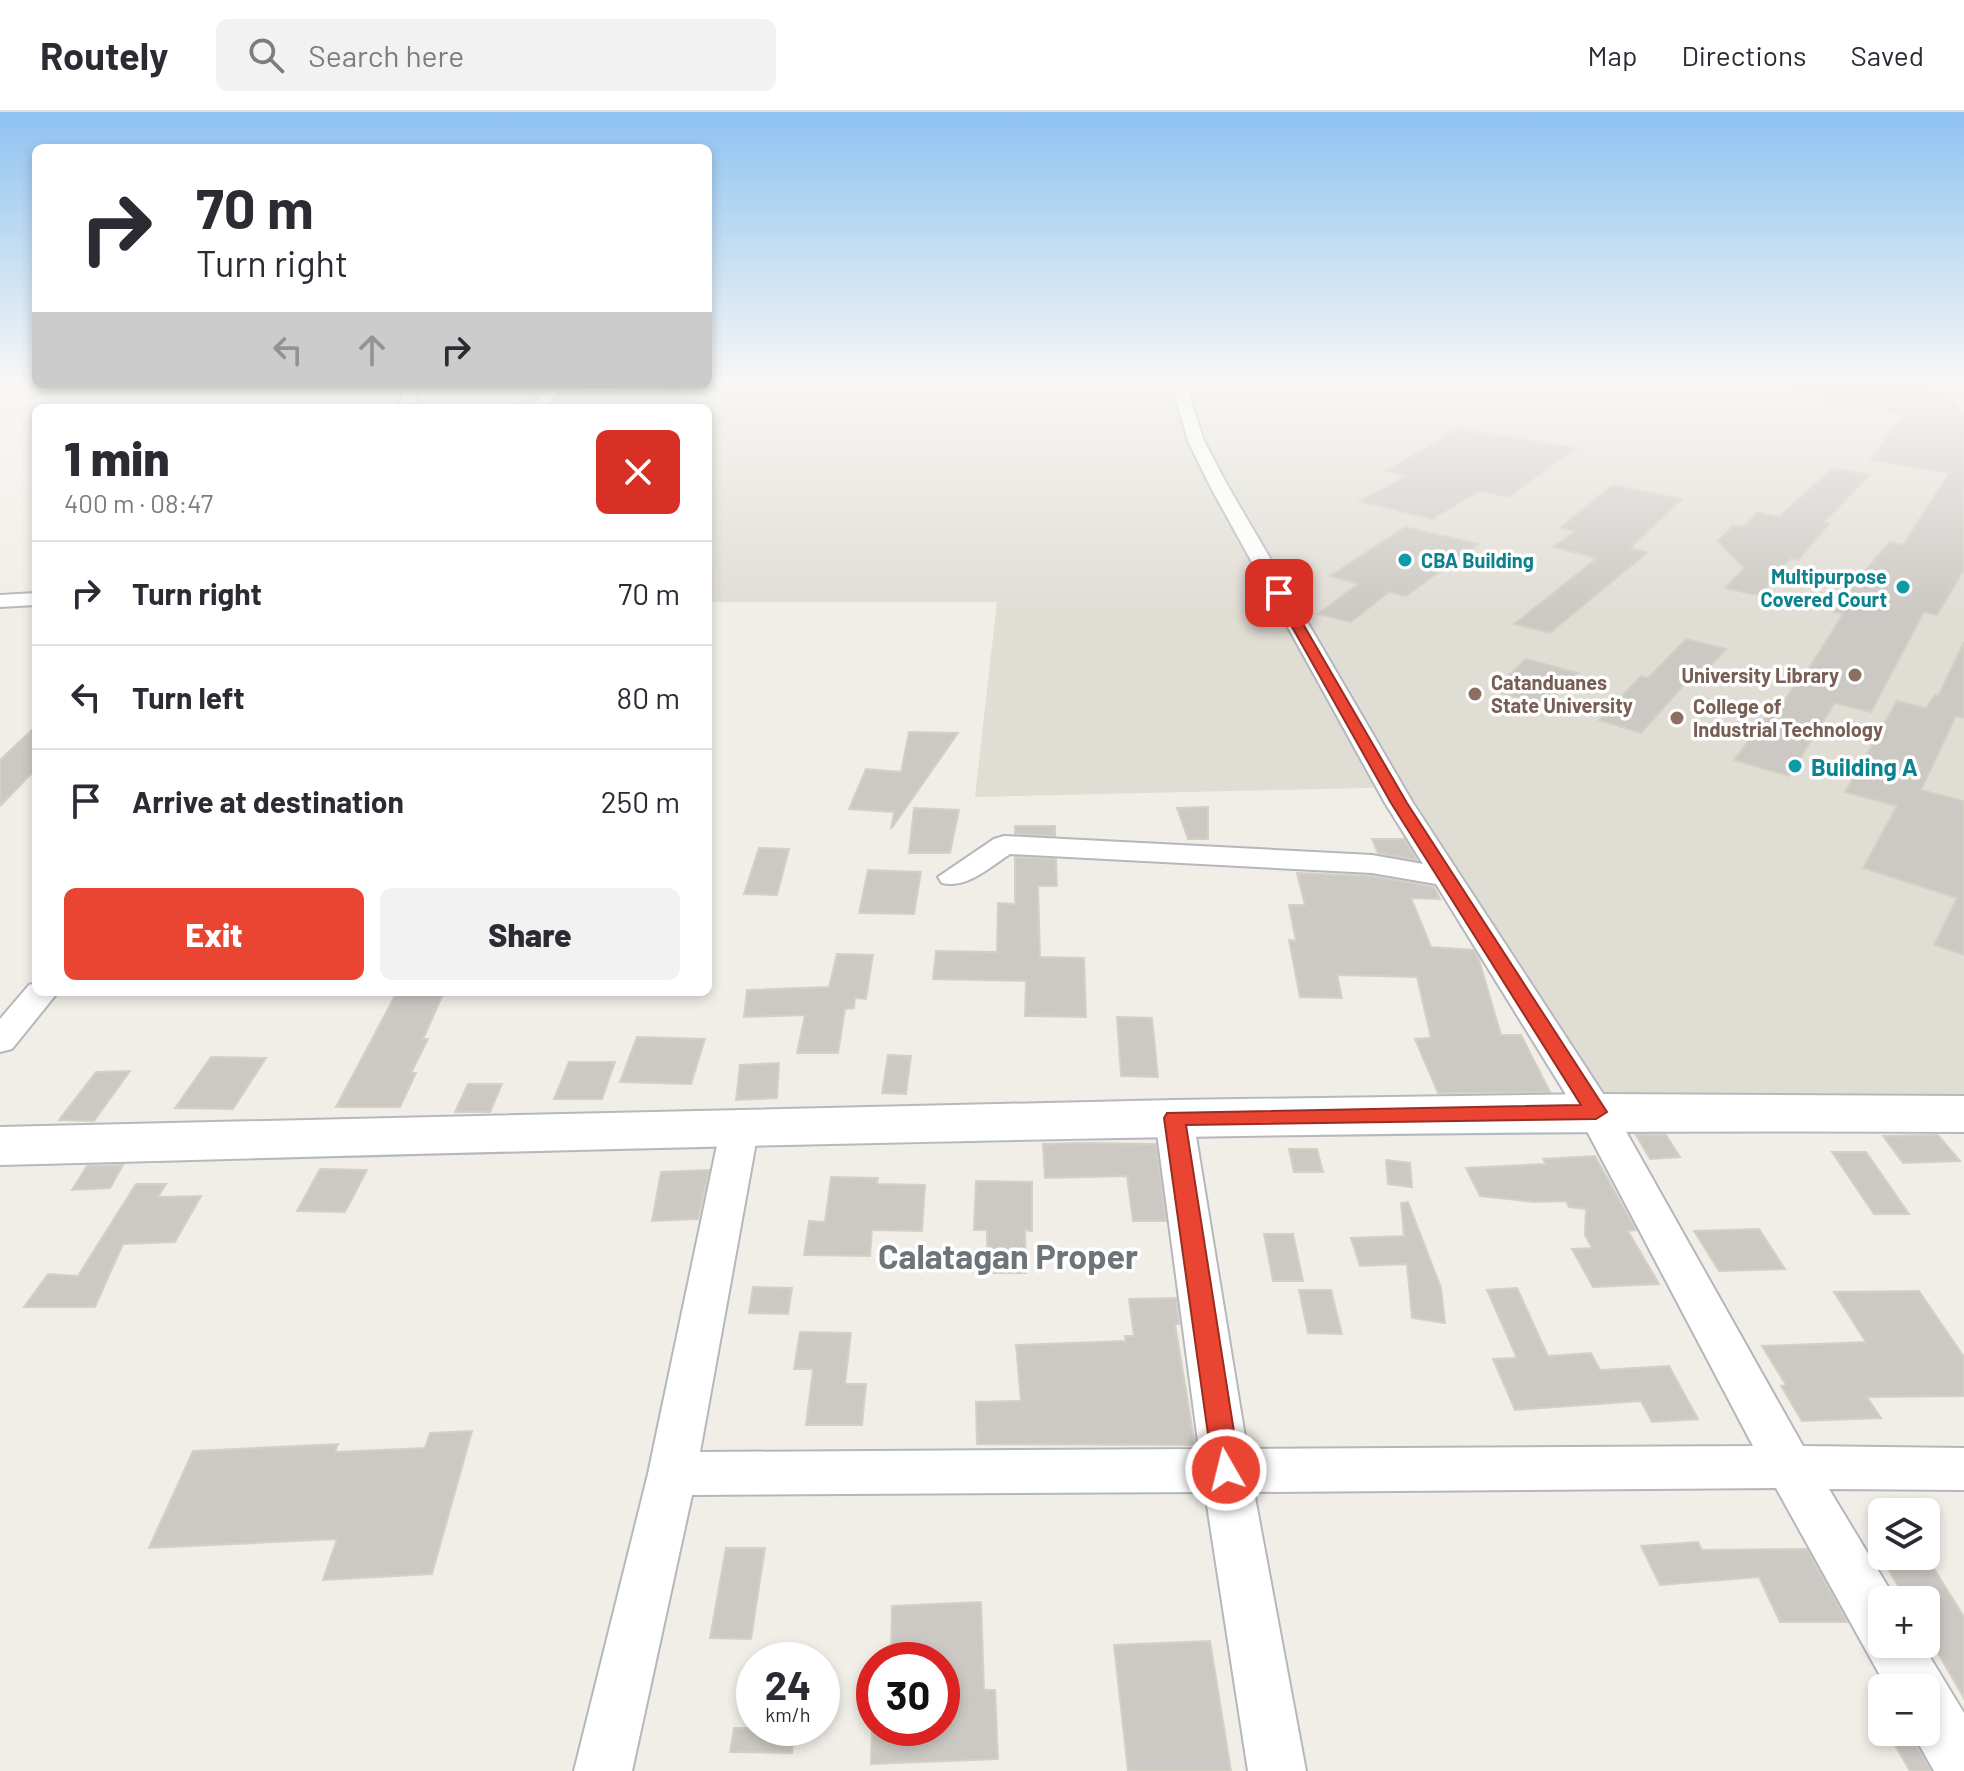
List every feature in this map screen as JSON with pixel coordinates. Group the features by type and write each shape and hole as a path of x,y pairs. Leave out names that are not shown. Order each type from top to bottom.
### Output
{"street":[{"path":"1204,456 1399,803 1596,1112 1789,1467 1868,1602"},
{"path":"0,601 32,599"},
{"path":"953,877 1004,845 1372,864 1446,877"},
{"path":"0,1041 38,996"},
{"path":"0,1146 739,1131 1174,1118 1596,1112 1964,1114"},
{"path":"1174,1118 1226,1470 1277,1771"},
{"path":"603,1771 672,1474 739,1131"},
{"path":"672,1474 1789,1467 1964,1469"},
{"path":"1940,1726 1964,1767"}],"shaded area":[{"name":"Catanduanes State University","path":"712,456 1964,456 1964,1103 1608,1104 1405,787 975,797 997,602 712,602"}],"building":[{"path":"1411,456 1565,456 1508,497 1479,491 1432,519 1359,501 1407,476 1386,471"},
{"path":"1873,456 1964,456 1964,570 1937,615 1924,612 1871,712 1835,703 1789,776 1734,760 1770,711 1777,713 1799,678 1802,679 1843,614 1834,612 1847,592 1889,542 1903,545 1949,473 1870,460"},
{"path":"1832,468 1870,475 1823,523 1829,524 1798,560 1791,558 1760,596 1725,588 1744,568 1718,541 1733,525 1743,527 1758,512 1779,517"},
{"path":"1612,485 1682,499 1630,548 1648,552 1550,633 1514,624 1597,558 1553,547 1575,531 1560,528"},
{"name":"CBA Building","path":"1405,527 1478,544 1406,596 1389,592 1351,622 1318,614 1358,584 1330,576"},
{"path":"1686,639 1726,649 1701,677 1693,675 1641,733 1599,720 1641,676 1648,678"},
{"path":"1964,642 1964,718 1956,716 1921,790 1964,801 1964,955 1934,945 1957,898 1863,868 1897,806 1845,792 1897,701 1926,708 1935,695 1938,696"},
{"path":"1526,659 1578,673 1545,705 1492,690"},
{"path":"32,730 32,773 0,806 0,760"},
{"path":"909,732 958,733 891,829 894,812 849,809 866,769 901,772"},
{"path":"1208,807 1208,839 1188,839 1177,808"},
{"path":"914,808 959,810 950,853 909,853"},
{"path":"1015,826 1055,826 1055,836 1015,834"},
{"path":"1372,839 1404,839 1417,860 1378,853"},
{"path":"759,848 789,849 777,895 744,894"},
{"path":"1015,857 1056,859 1057,886 1038,886 1040,957 1084,958 1086,1017 1025,1016 1026,981 933,979 936,951 997,952 998,903 1015,904"},
{"path":"868,870 921,872 914,914 859,913"},
{"path":"1297,873 1372,876 1434,887 1440,899 1411,898 1431,947 1473,950 1479,960 1501,1035 1521,1035 1550,1092 1438,1093 1415,1039 1431,1038 1417,977 1337,975 1342,998 1300,997 1289,940 1296,941 1289,905 1305,905"},
{"path":"837,954 873,955 866,999 855,998 854,1008 845,1009 838,1053 797,1053 805,1015 744,1017 747,990 829,987"},
{"path":"395,996 442,996 423,1039 428,1039 411,1073 416,1073 400,1107 336,1107"},
{"path":"1117,1017 1152,1018 1158,1077 1121,1076"},
{"path":"637,1037 705,1039 691,1084 620,1082"},
{"path":"888,1055 911,1056 906,1094 882,1093"},
{"path":"211,1057 266,1058 233,1109 175,1108"},
{"path":"569,1062 615,1062 602,1099 554,1099"},
{"path":"779,1063 777,1098 736,1100 740,1065"},
{"path":"130,1071 94,1121 59,1120 96,1072"},
{"path":"468,1084 502,1084 490,1112 455,1112"},
{"path":"1636,1135 1666,1135 1680,1157 1650,1159"},
{"path":"1938,1135 1960,1161 1903,1163 1883,1136"},
{"path":"1043,1144 1156,1144 1166,1221 1133,1221 1127,1176 1045,1178"},
{"path":"1289,1149 1317,1149 1323,1172 1294,1172"},
{"path":"1832,1152 1866,1152 1909,1214 1874,1214"},
{"path":"1595,1156 1636,1230 1628,1231 1659,1284 1593,1287 1572,1249 1592,1248 1585,1235 1586,1209 1569,1207 1566,1201 1534,1202 1480,1196 1466,1168 1546,1164 1543,1159"},
{"path":"1386,1160 1410,1163 1412,1187 1388,1184"},
{"path":"123,1165 110,1188 72,1190 87,1166"},
{"path":"320,1169 367,1170 345,1212 297,1211"},
{"path":"709,1170 698,1219 652,1221 661,1172"},
{"path":"831,1177 878,1178 877,1184 925,1185 922,1231 872,1230 870,1256 804,1255 809,1221 825,1222"},
{"path":"976,1181 1032,1182 1032,1231 1025,1230 1026,1273 987,1273 987,1230 974,1230"},
{"path":"136,1184 166,1184 158,1197 201,1196 175,1242 123,1244 95,1307 24,1307 48,1274 78,1276"},
{"path":"1408,1202 1441,1288 1445,1323 1412,1318 1407,1264 1360,1266 1351,1238 1404,1236 1401,1203"},
{"path":"1759,1229 1785,1269 1719,1271 1694,1231"},
{"path":"1264,1234 1293,1234 1303,1281 1273,1281"},
{"path":"753,1287 792,1288 788,1314 749,1313"},
{"path":"1517,1288 1548,1356 1591,1353 1600,1370 1669,1366 1698,1419 1652,1422 1641,1401 1515,1410 1493,1359 1517,1358 1487,1290"},
{"path":"1299,1290 1331,1290 1342,1334 1308,1333"},
{"path":"1919,1291 1964,1357 1964,1396 1867,1397 1881,1418 1802,1421 1781,1386 1786,1385 1762,1346 1866,1342 1834,1292"},
{"path":"1176,1298 1179,1324 1175,1324 1195,1445 977,1444 976,1402 1021,1401 1016,1345 1126,1341 1125,1336 1134,1336 1129,1299"},
{"path":"800,1332 851,1333 845,1384 866,1384 862,1425 806,1425 813,1369 794,1369"},
{"path":"472,1431 432,1574 323,1580 337,1539 149,1548 193,1451 338,1444 335,1452 425,1448 430,1433"},
{"path":"1698,1542 1702,1550 1807,1549 1847,1622 1780,1622 1759,1577 1660,1585 1641,1546"},
{"path":"726,1548 765,1548 751,1639 710,1638"},
{"path":"1888,1570 1935,1570 1964,1617 1964,1698 1940,1657 1940,1586 1898,1586"},
{"path":"981,1602 984,1690 995,1690 998,1759 871,1764 872,1746 960,1746 960,1642 891,1642 892,1606"},
{"path":"1210,1641 1231,1771 1128,1771 1114,1645"},
{"path":"734,1728 736,1746 793,1746 792,1753 730,1752"},
{"path":"1895,1746 1917,1746 1931,1771 1910,1771"}],"place":[{"name":"CBA Building","path":"1405,560"},
{"name":"Multipurpose Covered Court","path":"1903,587"},
{"name":"University Library","path":"1855,675"},
{"name":"Catanduanes State University","path":"1475,694"},
{"name":"College of Industrial Technology","path":"1677,718"},
{"name":"Building A","path":"1795,766"}],"district":[{"name":"Calatagan Proper","path":"1008,1255"}],"route":[{"path":"1226,1470 1174,1118 1596,1112 1399,803 1279,593"}]}
